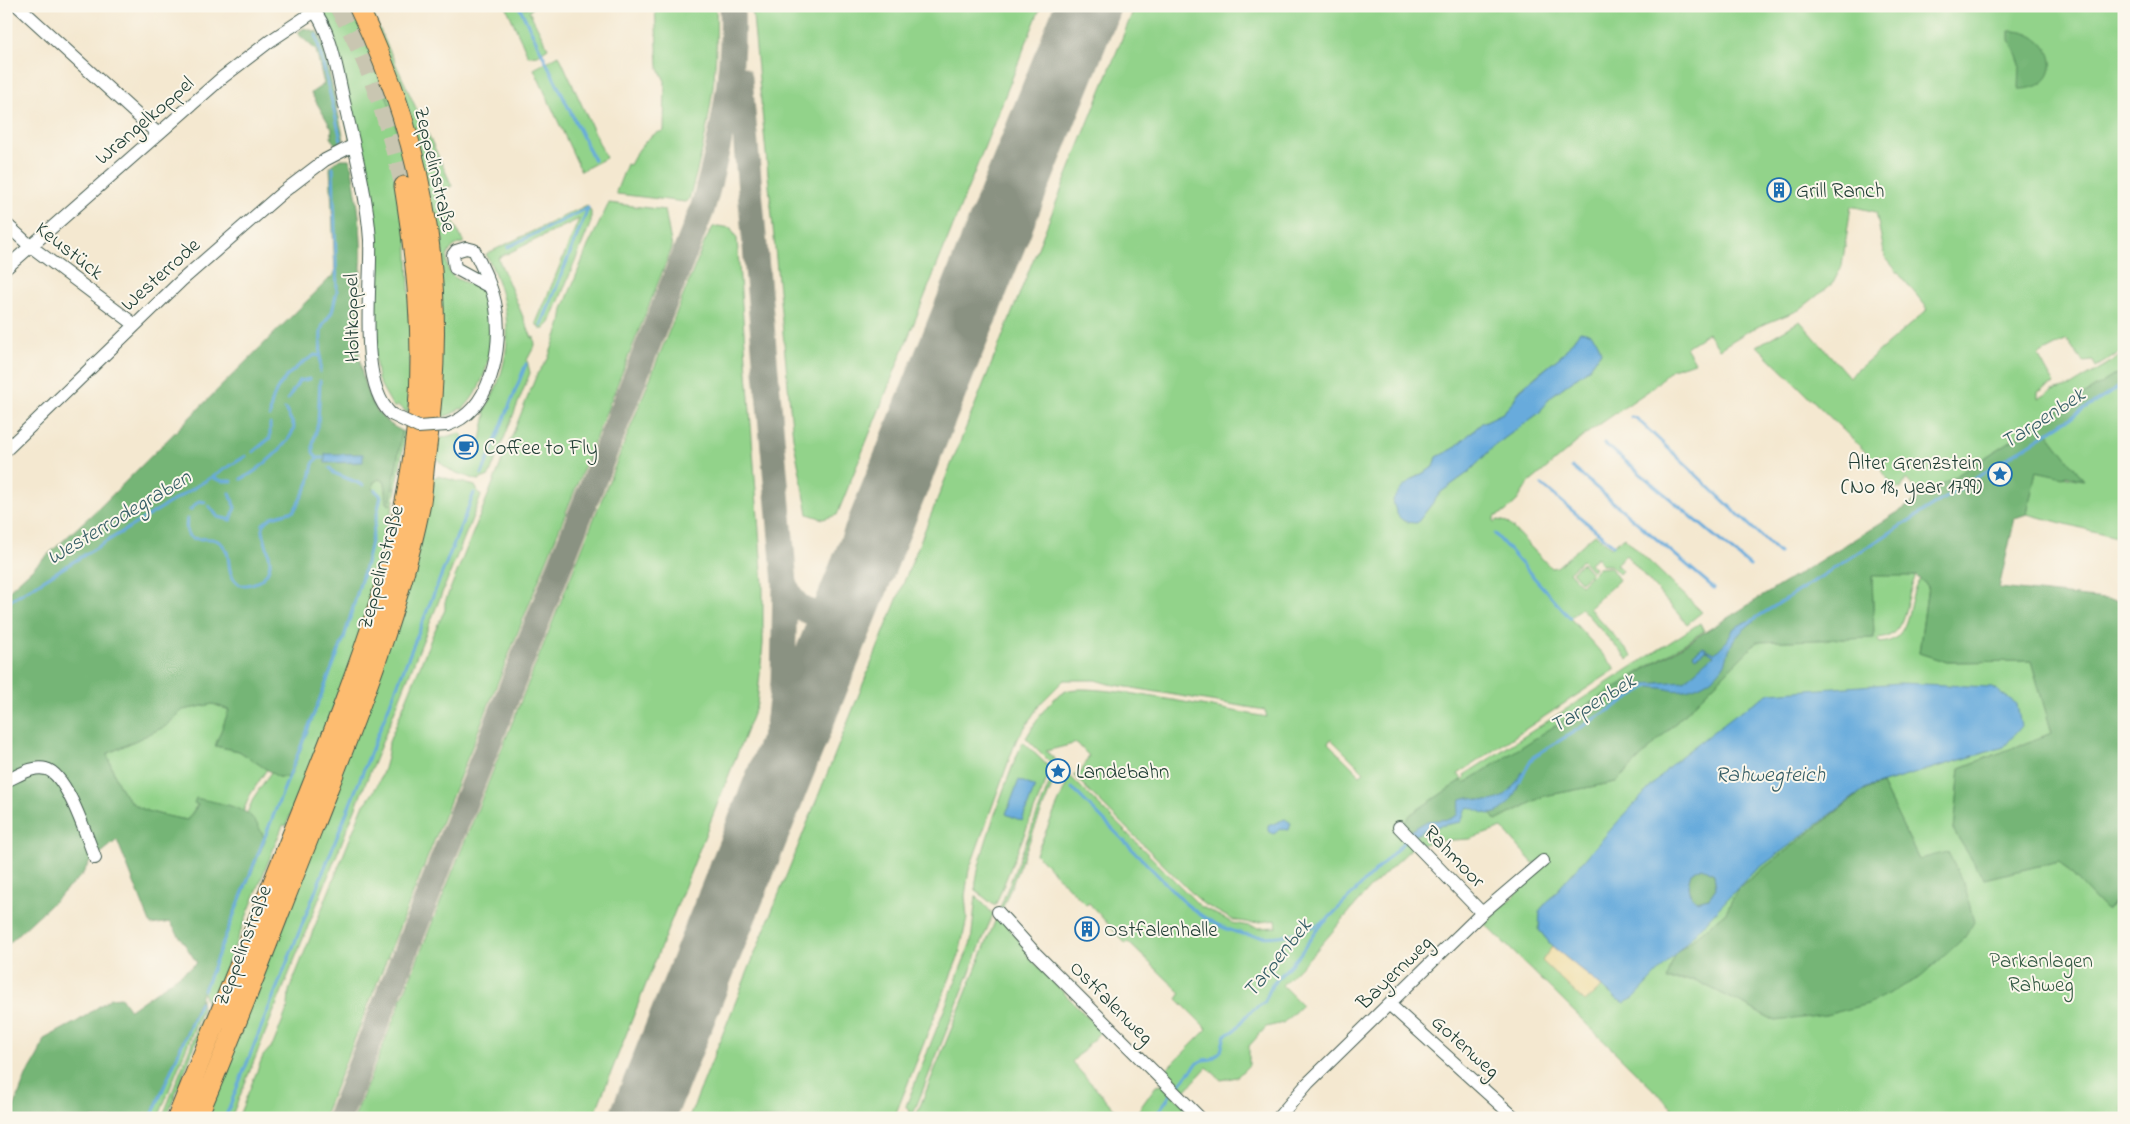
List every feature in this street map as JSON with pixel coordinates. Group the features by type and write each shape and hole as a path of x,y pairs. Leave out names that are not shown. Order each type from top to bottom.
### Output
{"highway":[{"name":"Zeppelinstraße","path":"197,1118 379,657 420,507 434,380 436,322 431,246 418,175 404,117 384,64 358,6"},
{"name":"Zeppelinstraße","path":"177,1118 251,938 364,651 402,521 418,411 419,339 415,254 404,186"}],"street":[{"path":"18,6 158,134"},
{"name":"Wrangelkoppel","path":"6,268 29,245 243,61 313,8"},
{"name":"Holtkoppel","path":"313,8 328,37 363,184 370,241 371,367 378,394 391,414 418,427 447,425 467,414 479,400 493,367 497,350 498,324 490,287"},
{"name":"Westerrode","path":"6,450 134,324 283,192 325,160 354,145"},
{"name":"Keustück","path":"6,224 29,245 134,324"},
{"path":"6,781 36,768 53,772 64,785 95,858"},
{"name":"Rahmoor","path":"1401,829 1482,913"},
{"name":"Bayernweg","path":"1278,1118 1308,1083 1482,913 1543,861"},
{"name":"Ostfalenweg","path":"998,912 1035,953 1200,1118"},
{"name":"Gotenweg","path":"1390,1004 1515,1118"}],"green space":[{"path":"318,6 351,6 404,143 411,340 408,413 397,405 395,408 392,405 378,380 374,349 375,241"},
{"path":"361,6 369,6 452,186 444,189 442,199 464,243 455,246 449,252 447,266 449,271 456,278 480,289 484,293 489,303 491,314 490,353 478,389 462,410 461,408 452,414 436,419 439,275"},
{"path":"506,6 526,8 531,6 532,9 529,11 548,48 538,55 528,56"},
{"path":"655,6 716,6 716,56 711,104 696,175 689,199 685,202 617,194 616,192 627,164 630,165 648,139 658,132 664,131 665,81 658,67"},
{"path":"752,6 1041,6 837,515 823,519 808,514 793,438"},
{"path":"1135,6 2124,6 2124,350 2096,367 2093,361 2083,362 2067,340 2038,355 2054,384 2038,392 2038,399 2052,391 2071,386 2124,354 2124,369 1923,497 1906,479 1901,489 1894,488 1877,463 1757,346 1800,321 1849,377 1928,309 1885,257 1876,212 1851,206 1842,266 1833,283 1799,310 1750,330 1719,349 1708,333 1686,347 1695,362 1672,369 1651,389 1590,431 1528,484 1517,501 1505,512 1494,517 1494,522 1498,520 1507,522 1551,568 1557,567 1595,534 1611,547 1624,537 1702,612 1687,624 1626,555 1616,564 1622,571 1619,574 1610,565 1601,565 1597,557 1590,563 1595,568 1592,571 1582,560 1569,572 1581,585 1598,568 1610,567 1619,580 1589,608 1632,656 1628,660 1581,608 1570,618 1616,669 1458,774 1462,779 1465,778 1464,775 1700,623 1704,631 1465,783 1462,780 1411,814 1414,846 1369,889 1314,953 1282,985 1302,1005 1283,1023 1266,1027 1249,1046 1249,1065 1237,1077 1221,1080 1207,1067 1185,1091 1164,1072 1207,1029 1177,999 1181,993 1128,942 1126,944 1089,903 1086,905 1036,854 1070,776 1200,906 1233,923 1259,928 1277,927 1276,920 1251,923 1233,920 1202,903 1073,775 1081,772 1089,756 1077,743 1046,751 1058,762 1056,768 1026,738 1054,699 1066,691 1079,689 1130,694 1267,717 1265,710 1109,684 1095,680 1064,680 1040,704 1016,741 969,870 965,896 967,918 959,955 894,1118 689,1118","holes":["1580,331 1601,352 1588,369 1550,397 1539,413 1494,446 1469,472 1441,492 1417,523 1414,478 1434,467 1437,457 1453,449 1482,423 1503,413 1512,403 1520,389 1562,355","1331,739 1364,772 1360,775 1328,743"]},
{"path":"304,28 318,32 323,43 344,140 337,146 331,139 332,129 311,93 324,84 316,50 297,33"},
{"path":"2009,31 2025,33 2038,39 2046,48 2051,59 2051,70 2046,80 2035,86 2019,89 2020,64 2009,40"},
{"path":"559,55 606,158 581,171 534,69"},
{"path":"340,159 350,159 360,221 359,347 362,373 369,397 382,417 402,431 390,505 387,503 385,482 379,479 374,482 372,489 381,496 367,560 344,638 290,777 278,777 239,751 215,746 229,710 213,704 183,710 166,726 107,754 126,796 133,804 142,809 187,820 198,805 194,803 196,798 235,807 253,818 265,840 151,1118 10,1118 26,1076 38,1056 44,1039 78,1021 111,998 121,997 130,1010 197,963 170,922 151,925 117,840 89,863 82,875 6,946 6,593 101,506 335,273 330,166"},
{"path":"609,203 665,210 672,248 323,1118 238,1118 263,1056 273,1045 288,1007 289,991 363,806 381,776 387,759 389,742 433,634 445,610 445,602 537,374 548,359 561,323 563,309 588,246"},
{"path":"587,205 591,212 591,222 550,323 544,329 540,329 536,323 579,219 498,258 532,338 534,337 535,345 527,360 530,373 489,476 478,480 454,472 441,463 437,457 434,449 434,440 460,433 463,436 456,451 469,457 474,453 481,438 486,415 484,411 502,372 506,352 506,313 502,294 486,254"},
{"path":"713,227 731,228 737,239 763,584 763,644 757,704 593,1118 354,1118 705,241"},
{"path":"2124,369 2124,384 2047,432 2084,480 2066,475 2063,477 2036,471 2027,514 2015,518 1999,588 2124,601 2124,893 2106,910 2059,861 1984,879 1954,831 1960,768 2052,733 2031,661 1947,662 1919,653 1928,586 1916,576 1872,576 1874,638 1757,642 1616,782 1544,796 1496,821 1485,807 1464,807 1458,821 1431,824 1411,835 1401,826 1411,814 1462,780 1465,783"},
{"path":"2124,384 2124,539 2027,514 2036,471 2083,480 2047,432"},
{"path":"402,431 405,433 402,455 385,543 369,608 351,664 286,826 283,825 166,1118 162,1118 205,1010 207,1003 203,993 265,840 257,824 247,813 254,797 271,772 278,777 290,777 344,638 367,560 381,497 372,489 374,482 379,479 385,482 387,503 390,505"},
{"path":"438,476 475,486 481,496 231,1118 203,1118 432,478"},
{"path":"1582,563 1591,573 1581,582 1572,572"},
{"name":"Parkanlagen Rahweg","path":"1872,575 1916,576 1900,624 1887,637 1877,639 1880,643 1891,641 1904,627 1915,588 1920,579 1928,586 1919,653 1947,662 2031,661 2052,733 1960,768 1954,831 1984,879 2059,861 2106,910 2124,893 2124,1118 1682,1118 1485,924 1548,863 1533,863 1502,828 1470,839 1434,841 1421,845 1411,835 1464,807 1485,807 1496,821 1544,796 1616,782 1757,642 1874,638","holes":["2004,747 1866,788 1750,875 1696,930 1617,999 1552,946 1539,930 1540,910 1675,761","1882,784 1919,859 1776,1021 1695,980 1668,980 1674,955 1726,912 1738,888 1866,789"]},
{"path":"213,704 229,710 216,746 239,751 267,769 250,795 243,812 196,799 198,804 187,820 154,813 133,804 120,786 107,754 166,726 183,710"},
{"path":"1023,742 1047,765 1049,774 995,906 976,891 976,880 994,817"},
{"path":"1054,772 1057,773 1001,912 999,910"},
{"path":"1882,784 1919,859 1948,852 1965,887 1974,922 1965,937 1921,977 1868,1004 1826,1015 1776,1021 1695,980 1667,980 1674,955 1726,912 1738,888 1866,789"},
{"path":"1702,867 1714,874 1716,888 1709,898 1697,901 1689,892 1689,881 1691,873"},
{"path":"976,896 993,914 912,1117 906,1106 971,942"},
{"path":"998,914 1028,952 1026,954 1101,1031 1072,1062 1122,1118 916,1116"},
{"path":"201,998 202,1009 158,1118 151,1118"},
{"path":"1162,1085 1197,1118 1133,1118 1156,1086"}],"sand":[{"path":"1552,946 1602,987 1585,1002 1542,961"}],"water":[{"path":"1580,331 1594,337 1601,352 1588,369 1550,397 1539,413 1494,446 1469,472 1441,492 1417,523 1402,520 1395,510 1393,500 1401,489 1434,467 1437,457 1453,449 1482,423 1503,413 1520,390 1562,355"},
{"path":"325,454 363,454 363,462 325,463"},
{"path":"1747,621 1754,621 1736,637 1724,665 1706,682 1690,689 1682,690 1653,687 1645,684 1684,681 1714,655 1707,650 1695,657 1693,654 1703,647 1715,653 1727,641 1734,628"},
{"name":"Rahwegteich","path":"1899,683 1992,687 2017,704 2021,727 2004,747 1866,788 1750,875 1634,998 1624,1003 1552,946 1539,930 1540,910 1613,827 1675,761 1736,714 1770,693","holes":["1702,867 1714,874 1716,888 1709,898 1697,901 1691,895 1688,888 1691,873"]},
{"path":"1522,772 1512,799 1502,810 1489,814 1469,807 1465,810 1461,822 1428,828 1413,837 1408,832 1427,821 1450,819 1457,815 1461,799 1468,798 1488,801 1501,798 1511,790"},
{"path":"1019,780 1035,787 1022,821 1006,814"},
{"path":"1285,819 1291,823 1289,830 1280,829 1274,834 1268,831 1268,826"}],"waterway":[{"path":"519,6 594,160"},
{"path":"316,35 341,140"},
{"path":"320,372 321,331 332,312 337,291 333,167"},
{"path":"508,247 588,208"},
{"path":"541,326 588,208"},
{"name":"Westerrodegraben","path":"270,416 274,396 284,380 306,360 315,355 320,356"},
{"path":"482,474 526,364"},
{"path":"288,399 299,381 310,379"},
{"path":"317,458 313,452 313,444 318,423 320,381"},
{"name":"Tarpenbek","path":"1748,623 2124,384"},
{"path":"241,479 248,476 273,456 292,433 294,426 285,409"},
{"path":"1631,417 1636,418 1779,553"},
{"name":"Westerrodegraben","path":"253,452 270,438 270,424"},
{"path":"1604,443 1750,566"},
{"name":"Westerrodegraben","path":"6,603 246,456"},
{"path":"317,458 323,458"},
{"path":"187,519 186,529 188,535 192,538 215,540 221,543 227,553 231,575 240,585 257,582 266,574 270,561 264,539 263,524 272,517 294,511 309,483 313,464 317,458"},
{"path":"1572,467 1714,588"},
{"path":"330,468 334,473 363,485"},
{"path":"214,478 222,481 232,481"},
{"path":"1542,485 1613,545"},
{"path":"204,990 344,638 367,560 381,496 375,490"},
{"path":"209,506 218,517 231,520 235,508 230,493"},
{"path":"225,1118 474,493"},
{"path":"190,510 199,501 205,502"},
{"path":"1495,534 1570,618"},
{"name":"Tarpenbek","path":"1519,782 1533,757 1650,685"},
{"path":"1072,788 1186,904 1219,926 1254,936 1272,936 1291,934 1328,919"},
{"name":"Tarpenbek","path":"1175,1089 1197,1064 1203,1060 1212,1059 1221,1051 1225,1035 1234,1031 1252,1010 1264,1003 1272,985 1300,954 1316,931 1407,839"},
{"path":"151,1118 200,1002"},
{"name":"Tarpenbek","path":"1154,1118 1171,1094"}],"taxiway":[{"path":"339,1118 702,210 721,134 729,84 732,6"},
{"path":"735,884 766,786 777,734 783,682 785,583 740,78"},
{"path":"785,583 797,604 805,610 814,613 832,609 852,595"}],"runway":[{"path":"642,1118 1088,6"}],"tunnel":[{"path":"338,6 350,27 378,93 404,186"}],"place":[{"name":"Grill Ranch","path":"1779,190"},
{"name":"Coffee to Fly","path":"466,447"},
{"name":"Alter Grenzstein (No 18, year 1799)","path":"2000,474"},
{"name":"Landebahn","path":"1058,771"},
{"name":"Ostfalenhalle","path":"1087,929"}]}
